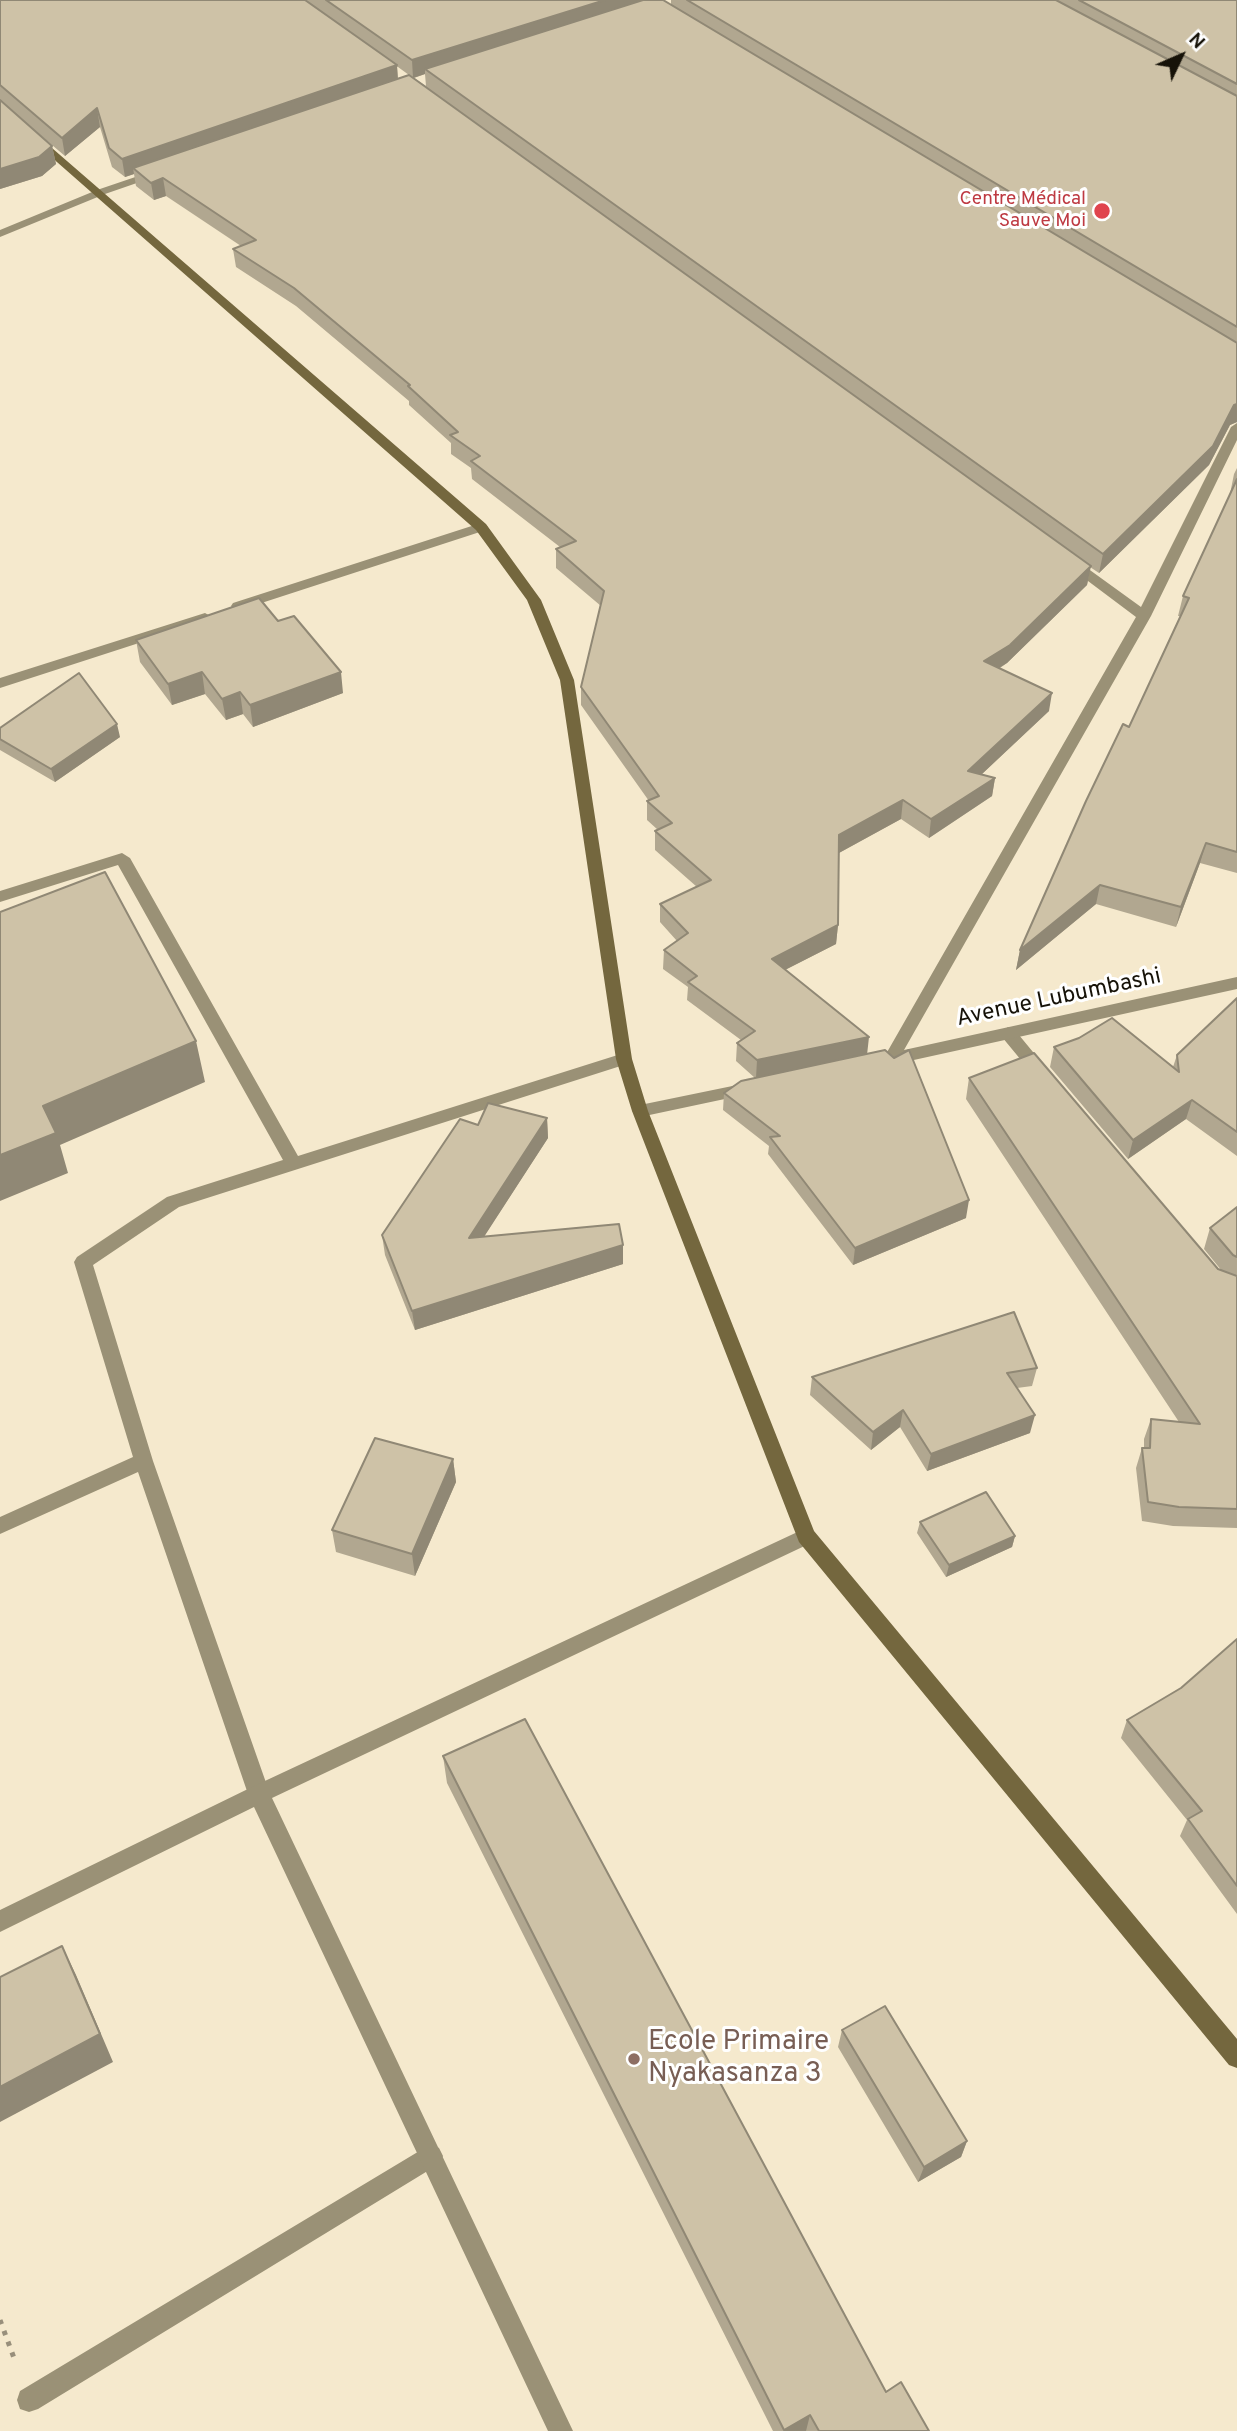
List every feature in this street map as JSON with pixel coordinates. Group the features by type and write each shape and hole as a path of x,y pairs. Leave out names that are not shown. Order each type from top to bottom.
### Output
{"street":[{"path":"0,106 481,527 534,600 567,680 624,1059 640,1111 806,1536 1237,2057"},
{"path":"0,234 101,192 166,170"},
{"path":"891,1059 1144,616 1237,427"},
{"path":"0,684 481,527"},
{"path":"1065,559 1144,616"},
{"path":"0,897 122,858 293,1163"},
{"name":"Avenue Lubumbashi","path":"851,1067 1237,983"},
{"path":"1007,1033 1051,1085"},
{"path":"561,2431 259,1794 144,1461 83,1262 173,1202 624,1059"},
{"path":"640,1111 759,1086"},
{"path":"0,1526 144,1461"},
{"path":"0,1921 259,1794 806,1536"},
{"path":"29,2400 431,2156"}],"building":[{"path":"0,0 305,0 397,65 122,159 109,148 97,108 62,138 0,85"},
{"path":"326,0 605,0 412,60"},
{"path":"643,0 663,0 1237,343 1237,404 1234,405 1213,446 1103,554 425,69"},
{"path":"687,0 1056,0 1237,96 1237,327"},
{"path":"1079,0 1237,0 1237,84"},
{"path":"409,75 1091,566 1010,645 984,661 1052,693 968,771 995,778 931,819 903,800 839,835 838,925 772,959 869,1037 757,1060 737,1043 755,1031 688,982 697,976 664,950 688,933 660,904 711,880 655,831 672,823 647,801 659,796 581,687 604,591 556,549 576,541 471,461 480,456 450,435 458,432 408,386 410,385 294,288 233,249 256,240 163,178 151,183 133,168"},
{"path":"0,100 52,146 39,157 0,169"},
{"path":"1237,479 1237,852 1206,843 1181,907 1100,885 1020,950 1086,801 1123,724 1129,727 1189,598 1183,596"},
{"path":"259,598 278,621 294,616 341,672 250,705 240,692 222,699 202,672 168,684 136,640"},
{"path":"79,673 117,724 51,769 0,739 0,728"},
{"path":"105,872 196,1041 43,1106 56,1133 0,1155 0,912"},
{"path":"1237,998 1237,1132 1192,1100 1133,1140 1054,1047 1079,1038 1112,1018 1179,1072 1177,1055"},
{"path":"885,1050 894,1058 909,1050 969,1200 855,1248 770,1137 780,1136 724,1093 741,1081"},
{"path":"1034,1053 1218,1269 1237,1276 1237,1509 1179,1507 1148,1502 1142,1448 1150,1448 1151,1419 1200,1424 969,1078"},
{"path":"488,1103 547,1118 469,1238 619,1224 623,1245 412,1311 382,1235 460,1119 478,1125"},
{"path":"1237,1207 1237,1257 1210,1228"},
{"path":"1014,1312 1037,1368 1007,1373 1035,1415 931,1454 903,1410 873,1432 812,1377"},
{"path":"375,1438 453,1459 412,1554 332,1530"},
{"path":"986,1492 1015,1536 949,1565 920,1522"},
{"path":"1237,1639 1237,1886 1188,1819 1202,1811 1127,1720 1181,1688"},
{"path":"525,1719 886,2392 901,2382 929,2431 819,2431 810,2415 784,2430 443,1756"},
{"path":"62,1946 100,2034 0,2087 0,1977"},
{"path":"885,2006 967,2141 924,2167 842,2030"}],"place":[{"name":"Centre Médical Sauve Moi","path":"1102,211"},
{"name":"Ecole Primaire Nyakasanza 3","path":"634,2059"}]}
